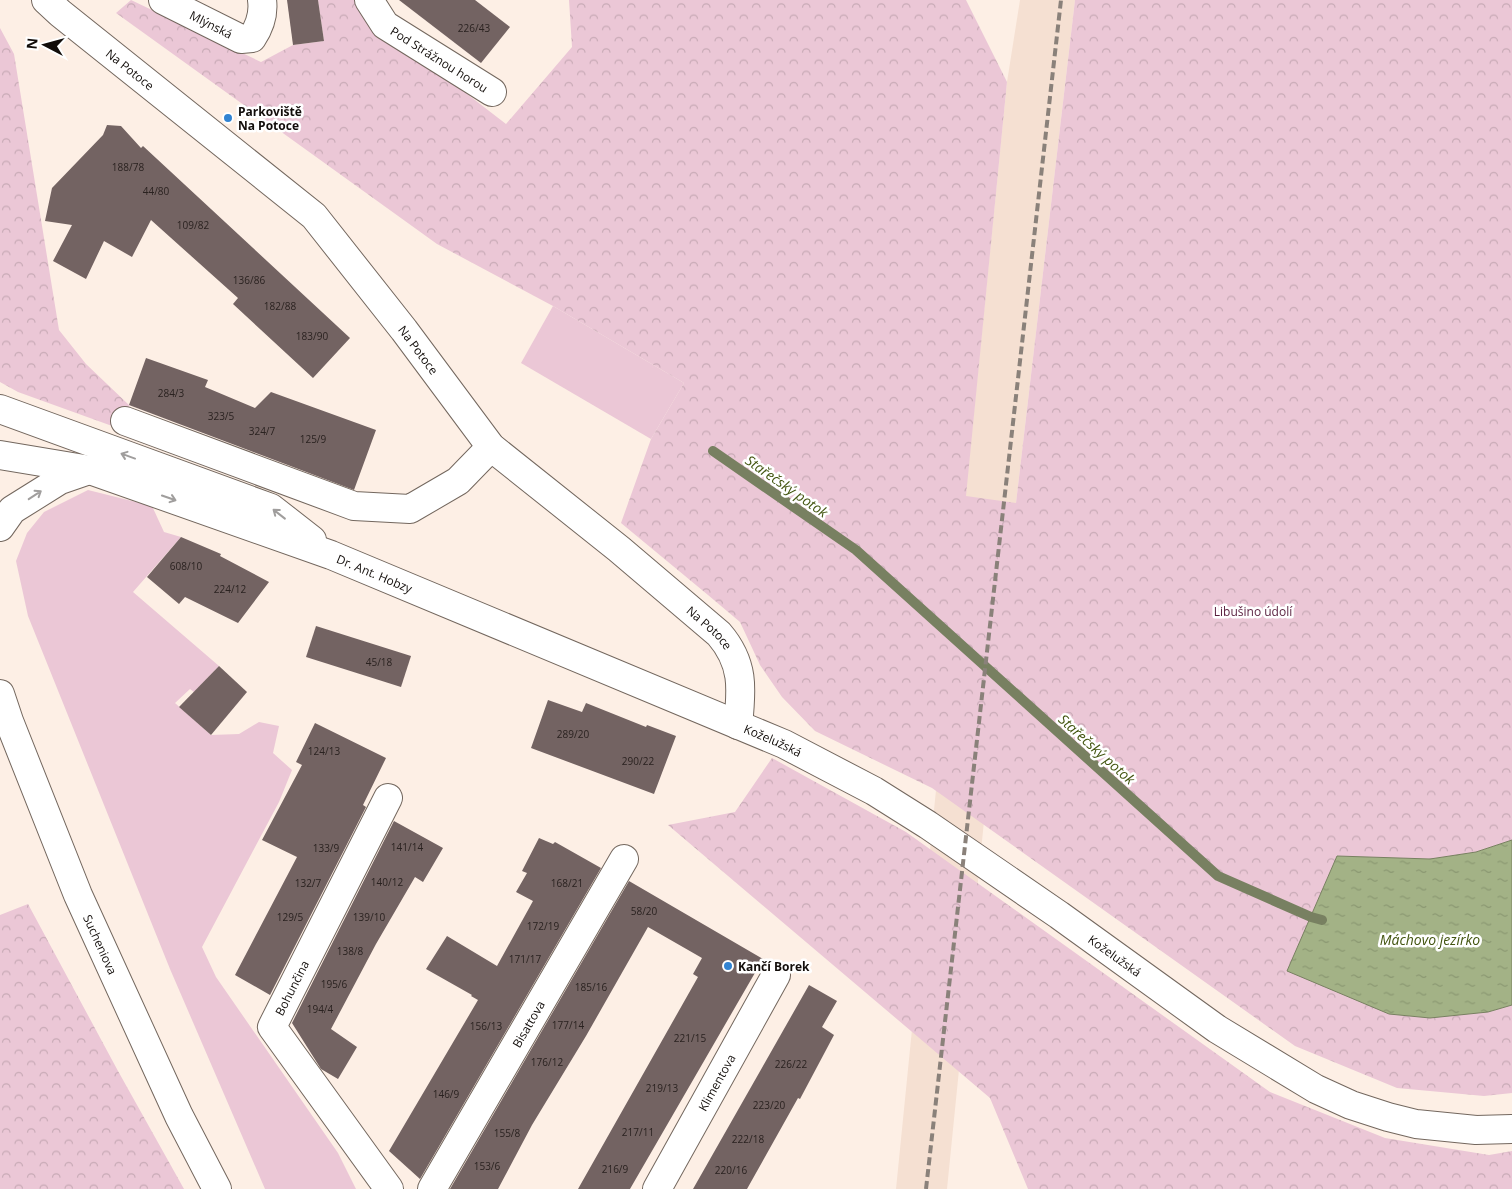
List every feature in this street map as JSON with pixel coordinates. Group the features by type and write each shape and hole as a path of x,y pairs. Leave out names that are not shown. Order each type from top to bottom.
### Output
{"street":[{"name":"Mlýnská","path":"163,0 241,39 252,38 256,31 261,20 262,0"},
{"name":"Pod Strážnou horou","path":"369,0 385,25 492,92"},
{"name":"Na Potoce","path":"62,4 314,216 392,315 491,447 619,549 719,634 731,648 740,678 738,725"},
{"path":"0,409 271,508 331,555"},
{"path":"125,421 354,506 410,509 458,482 491,447"},
{"name":"Dr. Ant. Hobzy","path":"0,455 90,470 331,555 738,725"},
{"path":"0,527 12,510 60,480 90,470"},
{"name":"Sucheniova","path":"0,694 78,895 179,1116 217,1189"},
{"name":"Koželužská","path":"738,725 784,744 874,791 923,822 1059,915 1217,1029 1316,1089 1351,1105 1416,1124 1476,1130 1512,1129"},
{"name":"Bohunčina","path":"388,798 272,1027 389,1189"},
{"name":"Bisattova","path":"432,1189 624,859"},
{"name":"Klimentova","path":"657,1189 776,975"}],"shaded area":[{"path":"1020,0 1075,0 1016,503 947,1189 896,1189 1007,82"}],"green space":[{"name":"Libušino údolí","path":"131,0 261,62 293,45 324,41 318,0 361,0 375,23 506,124 572,47 569,0 966,0 1007,82 966,496 1016,503 1075,0 1512,0 1512,840 1476,852 1430,859 1337,856 1288,970 1488,1012 1512,1005 1512,1093 1484,1096 1397,1088 1295,1046 932,788 815,731 782,697 760,665 740,622 621,523 651,439 684,383 553,306 437,244 116,13"},
{"path":"0,28 14,54 59,330 86,364 129,405 137,435 18,392 0,382"},
{"path":"553,306 684,383 651,439 521,363"},
{"path":"88,490 152,506 164,532 181,537 133,592 219,666 194,692 190,689 175,703 211,735 239,734 259,722 279,726 273,753 292,770 279,802 202,947 216,977 338,1153 356,1189 265,1189 170,969 28,616 16,561 27,533 44,512"},
{"path":"772,758 906,832 1270,1092 1385,1138 1489,1155 1512,1151 1512,1189 1028,1189 990,1098 668,825 735,812"},
{"path":"28,904 184,1189 0,1189 0,915"}],"water":[{"name":"Máchovo jezírko","path":"1512,840 1512,1005 1488,1012 1430,1018 1389,1014 1287,971 1337,856 1430,859 1476,852"}],"building":[{"path":"287,0 318,0 324,41 293,45"},
{"path":"399,0 475,0 510,27 481,63"},
{"path":"107,125 121,126 141,148 143,146 350,338 313,378 233,304 238,298 151,220 132,257 104,241 86,279 53,261 72,225 45,221 52,188 103,135"},
{"path":"146,358 208,380 205,387 255,408 271,392 376,430 354,490 129,405"},
{"path":"181,537 221,554 220,556 269,582 238,623 185,597 179,604 147,577"},
{"path":"316,626 411,656 401,687 306,657"},
{"path":"219,666 247,692 211,735 179,707"},
{"path":"548,700 582,712 586,703 646,727 647,725 676,736 654,794 531,748"},
{"path":"315,723 386,758 363,805 366,807 270,995 235,975 297,857 262,840 302,765 296,762"},
{"path":"394,821 443,848 423,882 415,877 376,944 331,1029 357,1047 338,1079 321,1069 292,1023"},
{"path":"539,838 553,844 555,842 601,868 420,1179 389,1151 478,1000 426,969 447,936 497,966 533,901 516,892 527,873 522,871"},
{"path":"629,881 763,959 630,1189 578,1189 698,977 693,974 702,958 648,927 586,1036 532,1125 498,1189 450,1189"},
{"path":"809,985 837,1001 822,1027 834,1035 800,1099 798,1098 747,1189 693,1189"}],"waterway":[{"name":"Stařečský potok","path":"713,451 856,550 1218,876 1311,917 1322,920"}],"railway":[{"path":"926,1189 1061,0"}],"place":[{"name":"Parkoviště Na Potoce","path":"228,118"},
{"name":"Kančí Borek","path":"728,966"}]}
